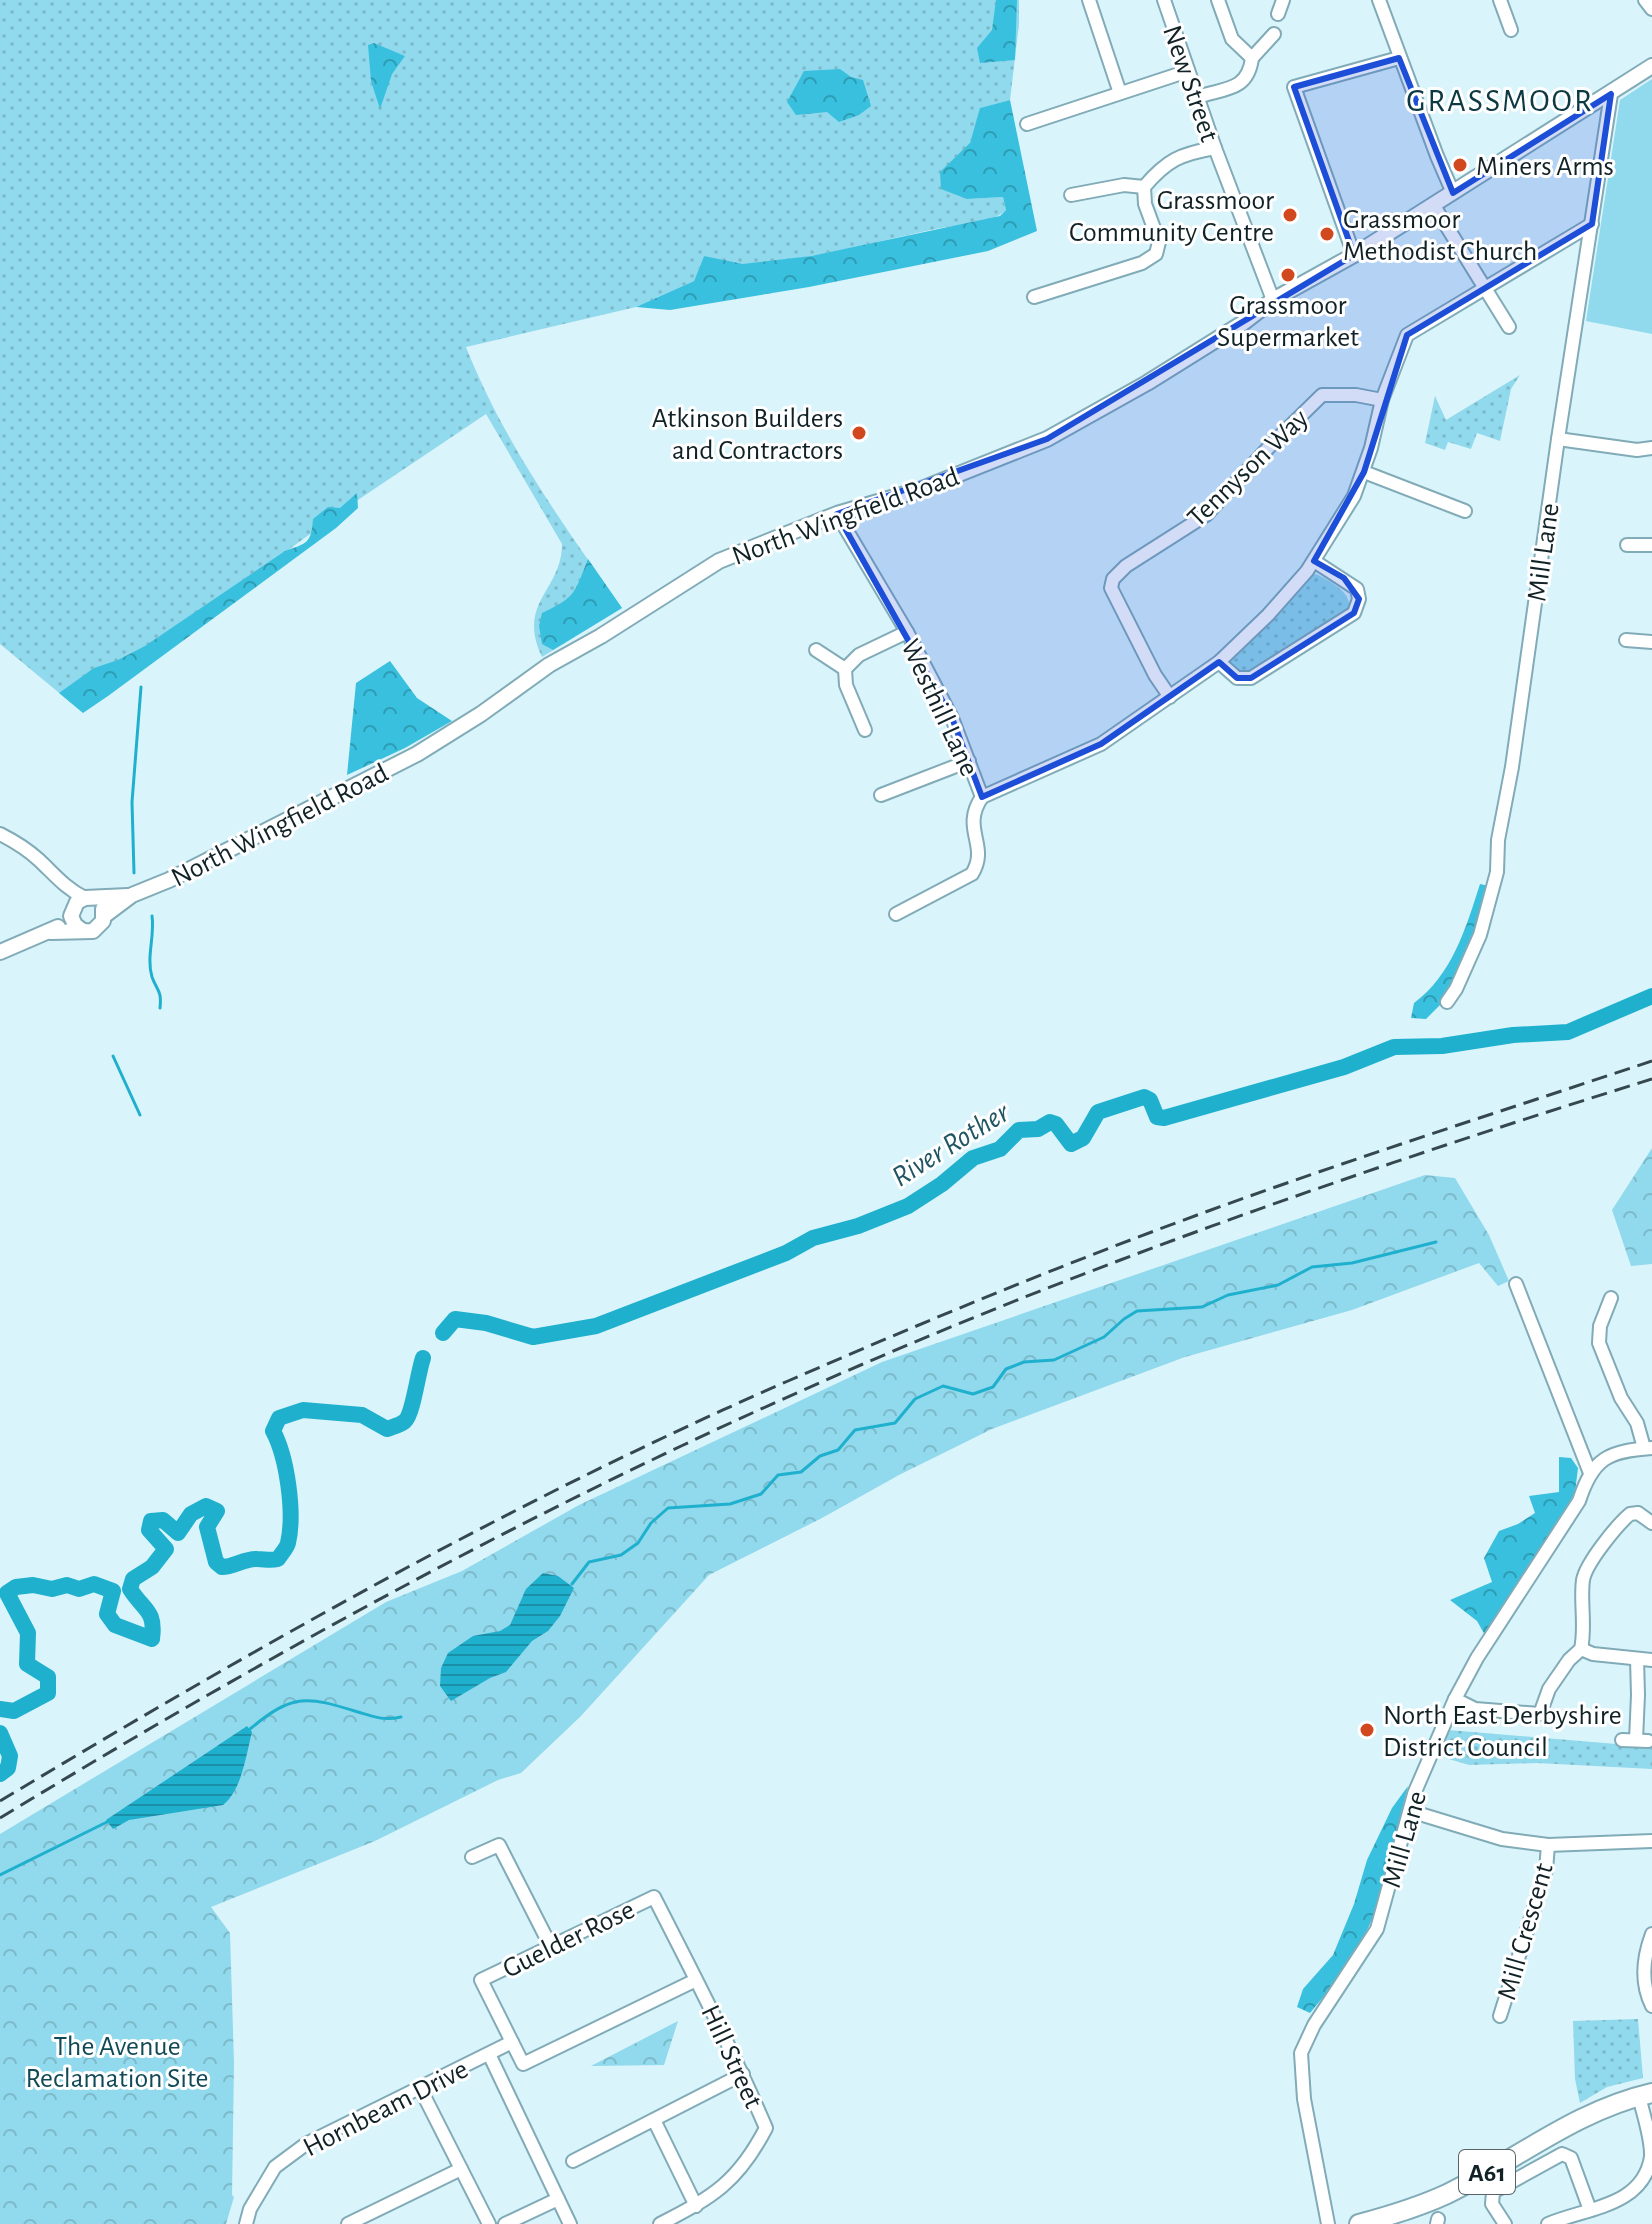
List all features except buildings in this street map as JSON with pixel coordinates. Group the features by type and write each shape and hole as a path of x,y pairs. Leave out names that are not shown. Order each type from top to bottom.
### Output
{"highway":[{"name":"A61","path":"1359,2224 1446,2194 1601,2108 1645,2095"}],"main road":[{"name":"North Wingfield Road","path":"104,916 132,895 169,880 417,754 481,714 549,665 719,561 837,514 919,490 1047,439 1147,383 1243,323 1273,300 1434,206 1652,66"},
{"name":"North Wingfield Road","path":"89,899 132,895"},
{"path":"0,952 51,932 97,928 104,916 102,906 89,899 77,902 71,913 51,932"},
{"path":"71,913 75,925 83,931"}],"street":[{"path":"1089,0 1120,93"},
{"name":"New Street","path":"1164,0 1215,148 1273,300"},
{"path":"1218,0 1232,39 1252,58"},
{"path":"1278,14 1283,0"},
{"path":"1379,0 1453,193"},
{"path":"1500,0 1511,30"},
{"path":"1645,0 1652,9"},
{"path":"1197,97 1243,83 1250,73 1252,58 1274,34"},
{"path":"1354,255 1294,87 1399,58"},
{"path":"1027,124 1188,71"},
{"name":"Mill Lane","path":"1447,1002 1480,935 1497,872 1498,840 1512,767 1611,94"},
{"path":"1034,297 1142,263 1156,254 1159,242 1145,204 1144,187 1162,166 1185,153 1215,148"},
{"path":"1071,195 1124,185 1144,187"},
{"path":"1434,206 1509,327"},
{"path":"982,797 1101,744 1219,662 1268,615 1314,561 1354,496 1364,472 1382,400 1407,335 1592,224"},
{"name":"Tennyson Way","path":"1170,697 1155,675 1111,588 1113,579 1126,566 1206,515 1322,395 1356,395 1382,400"},
{"path":"1558,439 1637,450 1652,448"},
{"path":"1364,472 1465,511"},
{"name":"Westhill Lane","path":"837,514 907,632 952,718 982,797 974,809 972,823 978,848 978,863 972,874 896,914"},
{"path":"1627,545 1652,545"},
{"path":"1219,662 1237,678 1251,678 1354,613 1359,599 1357,589 1314,561"},
{"path":"865,730 846,685 845,669 859,655 907,632"},
{"path":"1626,640 1652,642"},
{"path":"816,650 845,669"},
{"path":"881,795 969,761"},
{"path":"0,834 37,858 65,886 89,899"},
{"path":"65,886 71,913"},
{"path":"1516,1284 1590,1473"},
{"path":"1590,1473 1597,1462 1606,1457 1648,1448 1621,1398 1599,1343 1600,1326 1611,1298"},
{"path":"1586,1325 1600,1326"},
{"name":"Mill Lane","path":"1328,2224 1304,2099 1301,2053 1314,2025 1377,1929 1410,1811 1455,1699 1477,1658 1579,1501 1590,1473"},
{"path":"1455,1699 1475,1709 1540,1714 1549,1689 1569,1660 1581,1649 1583,1578 1587,1568 1630,1514 1638,1513 1652,1523"},
{"path":"1581,1649 1593,1654 1652,1660"},
{"path":"1622,1740 1642,1740 1637,1659"},
{"path":"1410,1811 1502,1839 1548,1845 1652,1841"},
{"path":"472,1857 499,1845 551,1947"},
{"name":"Mill Crescent","path":"1500,2016 1546,1870 1548,1845"},
{"name":"Guelder Rose","path":"512,2042 481,1980 654,1897"},
{"name":"Hill Street","path":"654,1897 743,2074 766,2128 750,2158 722,2189 660,2224"},
{"path":"1652,1934 1643,1969 1645,1989 1652,2006"},
{"path":"512,2042 523,2064 696,1980"},
{"name":"Hornbeam Drive","path":"246,2224 250,2209 275,2167 306,2144 512,2042"},
{"path":"489,2054 570,2224"},
{"path":"573,2161 743,2074"},
{"path":"420,2088 489,2224"},
{"path":"1548,2224 1631,2193 1648,2181 1652,2155 1645,2095"},
{"path":"654,2120 696,2206"},
{"path":"1505,2224 1492,2204 1493,2192 1562,2154 1571,2158 1590,2210"},
{"path":"348,2224 461,2169"},
{"path":"505,2224 558,2199"}],"highlighted area":[{"path":"1399,58 1453,193 1611,94 1592,224 1407,335 1364,472 1314,561 1344,578 1359,599 1354,613 1251,678 1237,678 1219,662 1101,744 982,797 952,718 837,514 1047,439 1354,255 1294,87"}],"green space":[{"path":"0,0 1019,0 1010,100 981,108 970,143 967,199 1003,197 1006,210 982,222 795,259 742,264 704,256 694,281 636,307 466,347 516,449 622,608 542,657 535,638 534,623 537,609 560,560 562,544 486,414 343,510 75,706 0,644"},
{"path":"996,0 1017,0 1015,60 980,63 977,48 992,30"},
{"path":"374,43 405,56 392,74 380,109 371,81 368,45"},
{"path":"840,69 851,77 863,80 871,106 859,115 839,122 827,112 796,115 787,102 804,71"},
{"path":"1652,79 1652,334 1586,321 1620,100"},
{"path":"1010,100 1037,231 988,251 809,287 670,310 636,307 694,281 704,256 743,264 811,256 1000,216 1006,210 1003,197 967,199 941,189 940,172 970,143 980,108"},
{"path":"1520,375 1511,389 1500,441 1477,433 1471,449 1448,442 1445,450 1425,443 1435,396 1446,420"},
{"path":"357,493 358,508 336,528 83,713 59,693 94,668 145,646 285,551 303,544 311,533 313,519 328,507 340,508"},
{"path":"588,559 622,608 553,650 542,644 539,626 542,613 568,598 580,580"},
{"path":"1316,574 1344,593 1348,598 1349,610 1254,669 1245,672 1231,668 1233,654 1310,576"},
{"path":"390,661 417,698 452,721 405,748 347,775 356,683"},
{"path":"1480,884 1489,886 1475,939 1451,994 1426,1019 1411,1018 1414,1003 1438,979 1456,950"},
{"path":"1652,1148 1652,1264 1631,1266 1612,1210"},
{"name":"The Avenue Reclamation Site","path":"1425,1175 1455,1178 1489,1235 1509,1281 1498,1286 1479,1263 1352,1310 1185,1357 992,1429 709,1575 581,1716 521,1773 498,1780 375,1841 211,1907 230,1933 234,2197 226,2224 0,2224 0,1834 386,1602 462,1571 579,1505 882,1362"},
{"path":"1559,1457 1571,1458 1578,1468 1575,1492 1486,1637 1477,1621 1450,1600 1492,1582 1484,1558 1499,1531 1535,1513 1529,1496 1559,1492"},
{"path":"1448,1730 1652,1747 1652,1769 1537,1763 1469,1765 1435,1755"},
{"path":"1408,1786 1376,1911 1352,1962 1310,2013 1297,2007 1303,1989 1333,1955 1354,1904 1367,1860 1392,1808"},
{"path":"1638,2019 1643,2078 1607,2087 1580,2103 1575,2079 1573,2021"},
{"path":"678,2021 664,2065 591,2066"}],"shaded area":[{"path":"543,1573 558,1576 574,1588 560,1616 548,1631 532,1641 506,1672 451,1701 440,1686 441,1668 448,1653 473,1636 500,1631 510,1625 526,1589"},
{"path":"247,1726 252,1732 242,1772 235,1790 223,1805 129,1820 113,1829 106,1820"}],"waterway":[{"path":"134,873 132,802 141,687"},
{"path":"152,916 150,969 160,994 160,1008"},
{"name":"River Rother","path":"443,1333 455,1319 486,1323 533,1337 596,1326 786,1253 813,1238 858,1226 908,1206 942,1184 973,1158 1000,1149 1019,1130 1038,1129 1050,1122 1056,1124 1071,1144 1083,1138 1098,1112 1144,1097 1150,1100 1157,1117 1164,1118 1344,1067 1394,1047 1442,1046 1513,1035 1568,1032 1652,996"},
{"path":"113,1056 140,1115"},
{"path":"572,1584 589,1562 621,1555 638,1543 651,1523 668,1508 730,1504 761,1494 778,1475 801,1472 820,1456 838,1450 855,1430 895,1423 915,1399 943,1386 973,1394 993,1387 1006,1369 1024,1362 1054,1360 1104,1337 1137,1311 1202,1307 1228,1295 1278,1285 1312,1267 1352,1263 1436,1242"},
{"name":"River Rother","path":"0,1709 14,1711 48,1693 48,1677 27,1664 28,1633 7,1593 16,1587 33,1585 52,1589 67,1585 79,1589 94,1584 113,1591 107,1614 115,1625 152,1639 153,1629 148,1611 130,1589 133,1579 152,1567 166,1549 149,1530 151,1521 163,1520 178,1533 191,1514 206,1506 217,1511 207,1527 216,1562 222,1567 253,1559 278,1559 288,1543 291,1516 286,1470 273,1431 279,1418 303,1410 362,1415 387,1429 399,1425 408,1417 423,1358"},
{"path":"250,1729 278,1709 301,1701 326,1703 379,1718 401,1717"},
{"name":"River Rother","path":"0,1733 10,1756 8,1768 0,1774"},
{"path":"0,1875 107,1822"}],"railway":[{"path":"0,1801 387,1578 586,1475 788,1381 998,1292 1158,1230 1321,1171 1652,1061"},
{"path":"0,1818 316,1634 532,1519 751,1413 960,1323 1155,1247 1353,1176 1652,1079"}],"place":[{"name":"Miners Arms","path":"1460,165"},
{"name":"Grassmoor Community Centre","path":"1290,215"},
{"name":"Grassmoor Methodist Church","path":"1327,234"},
{"name":"Grassmoor Supermarket","path":"1288,275"},
{"name":"Atkinson Builders and Contractors","path":"859,433"},
{"name":"North East Derbyshire District Council","path":"1367,1730"}],"district":[{"name":"GRASSMOOR","path":"1500,100"}]}
